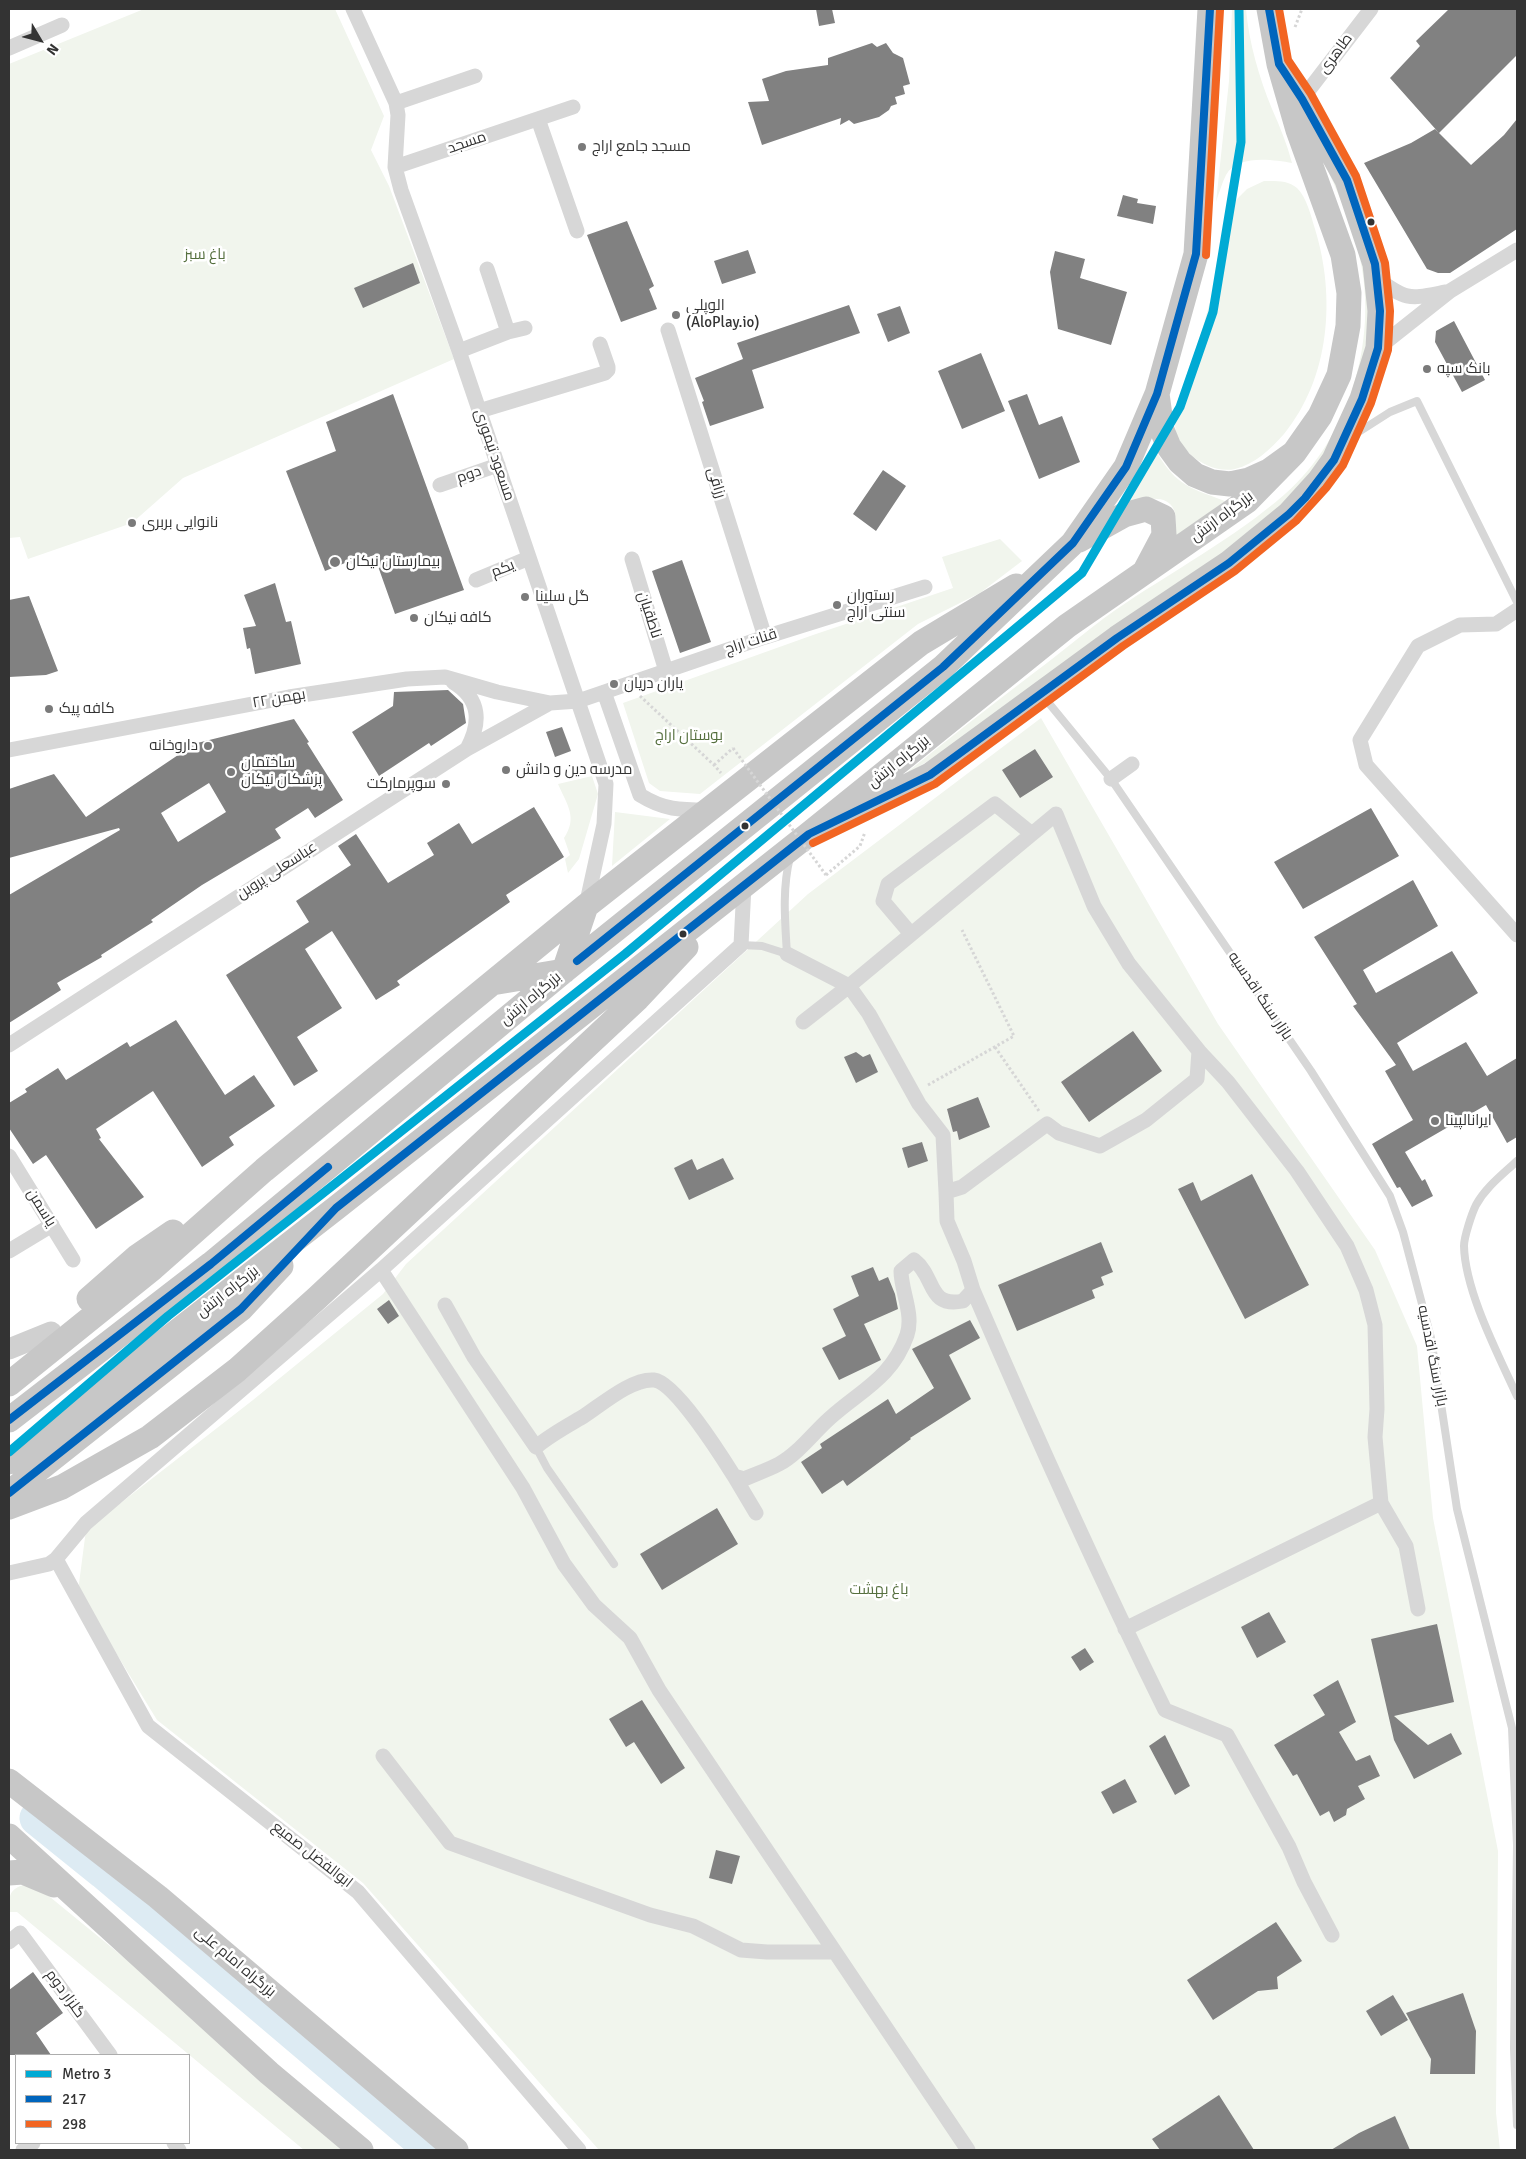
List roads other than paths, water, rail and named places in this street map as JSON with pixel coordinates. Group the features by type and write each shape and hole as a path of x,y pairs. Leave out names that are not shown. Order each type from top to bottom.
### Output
{"highway":[{"name":"بزرگراه ارتش","path":"9,1420 211,1264 564,971 943,667 1073,543 1126,467 1157,394 1196,254 1210,9"},
{"path":"1157,394 1162,430 1169,447 1180,462 1195,475 1212,482 1230,484 1249,480 1268,471 1294,453 1320,416 1339,375 1348,326 1349,293 1343,255 1320,188 1307,158 1279,64 1269,9"},
{"path":"800,841 930,775 1118,638 1229,563 1289,514 1319,481 1334,460 1362,399 1378,348 1380,311 1375,264 1347,180 1302,99 1279,64"},
{"name":"بزرگراه ارتش","path":"9,1462 336,1208 744,886 1066,626 1144,574 1247,501 1294,453"},
{"path":"1073,543 1124,515 1146,509 1163,517 1164,536 1144,574"},
{"path":"9,1384 153,1268 264,1170 492,982 708,810 921,643 971,611 1048,568"},
{"path":"9,1506 62,1487 150,1437 237,1370 317,1298 638,998 744,886"},
{"path":"492,982 564,971 586,906"},
{"path":"9,1364 50,1332 138,1256 264,1170"},
{"path":"9,1493 241,1309 336,1208"},
{"name":"بزرگراه امام علی","path":"9,1781 158,1898 456,2150"},
{"path":"9,1836 269,2073 361,2150"},
{"path":"9,1873 23,1872 44,1880 82,1901"}],"main road":[{"path":"9,1349 50,1332"}],"street":[{"name":"مسعود تیموری","path":"353,9 396,103 398,115 396,167 401,190 459,351 606,784 604,824 586,906"},
{"name":"طاهری","path":"1302,99 1371,9"},
{"path":"9,48 62,25"},
{"path":"396,103 475,76"},
{"name":"مسجد","path":"396,167 573,107"},
{"path":"538,119 576,231"},
{"path":"1378,348 1450,291 1517,250"},
{"path":"487,269 508,332"},
{"path":"1376,278 1392,289 1411,298 1450,291"},
{"path":"459,351 508,332 525,328"},
{"name":"رزاقی","path":"668,330 764,637"},
{"path":"479,411 605,373 608,367 600,344"},
{"name":"دوم","path":"440,485 498,465"},
{"name":"یکم","path":"476,580 530,558"},
{"name":"ناطقیان","path":"632,560 666,671"},
{"name":"قنات اراج","path":"550,703 578,701 764,637 925,587"},
{"path":"1517,610 1496,624 1460,625 1418,646 1360,740 1366,764 1517,935"},
{"path":"445,677 468,695 475,708 477,720 475,734 466,749"},
{"name":"۲۲ بهمن","path":"9,750 289,697 407,679 445,677 497,692 550,703"},
{"path":"604,692 640,795 654,804 673,810 708,810"},
{"name":"عباسعلی پروین","path":"9,1045 466,749 550,703"},
{"path":"1111,779 1132,764"},
{"path":"911,934 883,901 888,884 995,804 1032,834"},
{"path":"803,1022 1056,814 1094,906 1129,964 1199,1051 1228,1082 1297,1171 1347,1246 1366,1290 1375,1325 1377,1409 1375,1437 1381,1503 1406,1546 1418,1609"},
{"path":"9,1573 38,1567 56,1559 86,1524 381,1270 741,945 744,886"},
{"path":"787,954 849,986 869,1014 918,1104 943,1135 947,1221 964,1261 973,1290 1020,1399 1125,1629 1165,1710 1227,1735 1289,1847 1304,1882 1332,1935"},
{"path":"946,1192 962,1187 1047,1124 1059,1133 1100,1146 1146,1120 1197,1080 1199,1051"},
{"name":"یاسمن","path":"9,1156 73,1260"},
{"path":"9,1251 52,1225"},
{"path":"734,1476 744,1479 780,1464 808,1441 830,1418 884,1376 908,1333 909,1310 901,1277 901,1270 907,1265 914,1260 922,1266 936,1295 944,1302 963,1301 973,1290"},
{"path":"381,1270 523,1488 564,1564 594,1605 630,1638 659,1690 968,2150"},
{"path":"445,1305 474,1357 536,1447 547,1438 621,1392 638,1383 655,1380 668,1387 717,1448 756,1513"},
{"path":"1125,1629 1381,1503"},
{"name":"ابوالفضل صمیع","path":"56,1559 148,1726 358,1892 580,2150"},
{"path":"382,1756 450,1843 650,1915 693,1926 740,1950 835,1952"},
{"name":"گلزار دوم","path":"14,1937 109,2054"}],"lane":[{"path":"1344,441 1390,412 1417,401 1517,602"},
{"name":"بازار سنگ اقدسیه","path":"1042,694 1111,779 1316,1079 1390,1196 1403,1232 1432,1338 1457,1509 1512,1728 1516,1845 1514,2048 1517,2125"},
{"path":"741,945 762,946 787,954 784,913 785,878 800,841"},
{"path":"1517,1161 1490,1185 1475,1207 1464,1244 1469,1273 1482,1317 1517,1396"},
{"path":"536,1447 547,1468 614,1564"}],"waterway":[{"path":"37,1818 104,1872 432,2150"}],"metro line":[{"name":"3","path":"9,1452 168,1316 625,954 1082,573 1180,407 1213,312 1241,142 1239,9"}],"place":[{"name":"مسجد جامع اراج","path":"582,147"},
{"name":"الوپلی (AloPlay.io)","path":"676,315"},
{"name":"بانک سپه","path":"1427,369"},
{"name":"نانوایی بربری","path":"132,523"},
{"name":"بیمارستان نیکان","path":"335,562"},
{"name":"گل سلینا","path":"525,597"},
{"name":"رستوران سنتی آراج","path":"837,605"},
{"name":"کافه نیکان","path":"414,618"},
{"name":"یاران دریان","path":"614,684"},
{"name":"کافه پیک","path":"49,709"},
{"name":"داروخانه","path":"208,746"},
{"name":"مدرسه دین و دانش","path":"506,770"},
{"name":"ساختمان پزشکان نیکان","path":"231,772"},
{"name":"سوپرمارکت","path":"446,784"},
{"name":"ایرانالپینا","path":"1435,1121"}],"park label":[{"name":"باغ سبز","path":"205,255"},
{"name":"بوستان اراج","path":"689,736"},
{"name":"باغ بهشت","path":"879,1590"}]}
